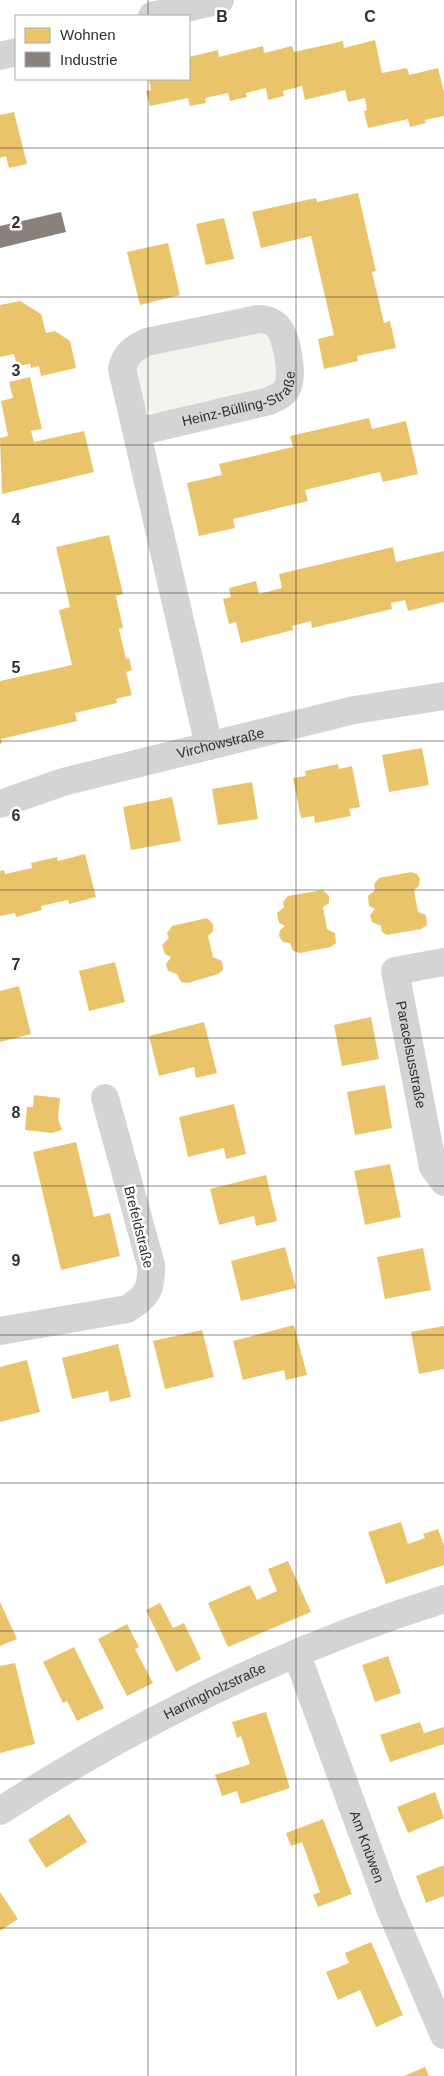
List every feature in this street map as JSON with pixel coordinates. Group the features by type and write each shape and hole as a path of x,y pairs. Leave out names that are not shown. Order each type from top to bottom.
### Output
{"street":[{"path":"156,15 220,0"},
{"path":"0,56 15,52"},
{"name":"Heinz-Bülling-Straße","path":"137,432 268,401 282,394 288,388 290,371 288,354 277,325 267,319 258,319 147,342 133,349 124,360 122,369 209,746"},
{"name":"Virchowstraße","path":"0,804 63,782 354,710 444,696"},
{"name":"Paracelsusstraße","path":"444,962 395,971 433,1167 441,1181 444,1182"},
{"name":"Brefeldstraße","path":"0,1331 127,1309 143,1300 152,1281 151,1265 105,1098"},
{"name":"Harringholzstraße","path":"0,1811 48,1780 120,1739 220,1686 398,1614 444,1599"},
{"name":"Am Knüwen","path":"297,1655 389,1906 444,2035"}],"shaded area":[{"path":"250,333 264,334 273,343 280,369 273,386 158,415 142,407 134,376 138,364 146,357"}],"building: Wohnen":[{"path":"375,40 382,73 407,68 409,75 438,68 444,92 444,116 425,120 426,123 410,127 408,119 368,128 364,111 367,110 365,98 348,102 345,90 305,100 302,86 283,91 284,96 268,100 266,88 246,93 247,97 230,101 228,93 205,98 206,103 190,106 188,98 150,106 146,91 151,90 149,80 190,80 190,57 218,50 219,57 263,46 264,53 292,46 294,52 343,41 344,48"},
{"path":"14,112 27,164 9,168 6,156 0,158 0,115"},
{"path":"358,193 376,271 372,272 384,323 390,321 396,348 357,356 358,361 324,369 318,339 334,335 311,236 261,248 252,212 316,198 317,202"},
{"path":"224,218 234,259 206,265 196,224"},
{"path":"168,243 180,295 140,305 127,252"},
{"path":"20,301 41,314 46,333 55,331 70,341 76,368 41,376 39,366 31,368 30,364 17,366 14,354 0,357 0,305"},
{"path":"30,377 42,429 31,431 34,442 84,431 94,472 2,494 0,438 8,436 1,401 13,398 9,382"},
{"path":"369,418 372,429 406,421 418,474 383,482 380,472 305,490 308,501 233,519 235,528 199,536 187,483 222,475 219,464 293,447 290,436"},
{"path":"109,535 123,594 116,596 123,628 119,629 126,659 129,658 132,670 126,672 132,695 116,699 117,703 75,713 77,721 1,739 2,743 0,744 0,681 72,665 59,610 70,607 56,547"},
{"path":"393,547 396,562 444,551 444,602 408,611 405,600 391,603 392,609 312,628 311,621 292,626 293,630 241,643 236,622 229,624 223,599 231,597 229,588 256,581 259,594 282,588 279,574"},
{"path":"422,748 429,785 389,792 382,755"},
{"path":"338,764 339,769 352,766 360,807 349,809 351,816 315,823 314,816 301,818 293,778 306,776 305,771"},
{"path":"252,782 258,819 218,825 212,789"},
{"path":"172,797 181,841 131,850 123,807"},
{"path":"85,854 96,897 69,904 68,900 41,906 42,910 16,917 15,913 0,916 0,871 4,870 5,874 32,868 31,863 57,857 58,861"},
{"path":"411,872 417,874 420,879 419,886 414,890 418,912 426,915 427,925 421,929 387,935 382,932 381,926 372,922 370,915 375,909 369,906 368,896 375,890 374,884 379,878"},
{"path":"323,890 329,896 329,903 323,907 327,929 335,933 336,943 331,947 300,953 293,951 290,943 283,942 279,936 280,930 285,926 279,923 277,913 284,907 283,902 288,896"},
{"path":"207,918 213,924 213,931 208,936 213,957 222,961 223,970 218,974 188,983 181,982 177,974 168,971 166,964 171,957 165,954 162,945 169,938 167,933 172,926"},
{"path":"115,962 125,1002 89,1011 79,971"},
{"path":"19,986 31,1034 0,1042 0,991"},
{"path":"371,1017 379,1059 342,1066 334,1025"},
{"path":"204,1022 217,1073 196,1078 194,1067 159,1076 149,1036"},
{"path":"385,1085 392,1128 355,1135 347,1092"},
{"path":"34,1095 60,1098 58,1118 62,1130 52,1133 25,1130 27,1107 33,1107"},
{"path":"234,1104 246,1154 226,1159 224,1148 188,1157 179,1117"},
{"path":"76,1142 94,1217 110,1213 120,1256 61,1270 33,1152"},
{"path":"390,1164 401,1217 365,1225 354,1171"},
{"path":"266,1175 277,1221 256,1226 254,1216 219,1225 210,1189"},
{"path":"285,1247 296,1288 241,1301 231,1261"},
{"path":"423,1248 431,1290 385,1299 377,1257"},
{"path":"294,1325 307,1375 286,1380 284,1370 243,1380 233,1341"},
{"path":"444,1326 444,1369 419,1374 411,1332"},
{"path":"202,1330 214,1377 165,1389 153,1341"},
{"path":"118,1344 131,1397 110,1402 108,1391 72,1399 62,1358"},
{"path":"27,1360 40,1412 0,1422 0,1367"},
{"path":"401,1522 408,1544 425,1538 423,1534 438,1529 444,1545 444,1565 386,1584 368,1532"},
{"path":"288,1561 311,1612 228,1647 208,1603 250,1585 257,1600 277,1591 268,1569"},
{"path":"0,1602 17,1639 0,1646"},
{"path":"160,1603 173,1628 184,1623 201,1659 176,1672 146,1610"},
{"path":"127,1624 139,1647 135,1649 153,1683 127,1696 98,1639"},
{"path":"74,1647 104,1708 77,1721 67,1701 63,1703 43,1662"},
{"path":"388,1656 401,1693 375,1702 362,1665"},
{"path":"15,1663 35,1744 0,1753 0,1666"},
{"path":"266,1712 290,1788 241,1804 237,1791 222,1796 215,1775 250,1764 241,1736 237,1738 232,1722"},
{"path":"420,1722 424,1733 444,1727 444,1744 390,1762 380,1735"},
{"path":"435,1792 444,1818 408,1833 397,1807"},
{"path":"69,1814 87,1842 46,1868 28,1840"},
{"path":"323,1819 352,1894 318,1907 313,1895 320,1892 302,1842 291,1846 286,1833"},
{"path":"444,1865 444,1896 426,1903 416,1876"},
{"path":"0,1892 18,1919 0,1931"},
{"path":"371,1942 403,2015 376,2027 360,1990 338,2000 326,1972 349,1963 345,1953"},
{"path":"425,2067 429,2076 404,2076"}],"building: Industrie":[{"path":"61,212 66,232 0,248 0,226"}]}
